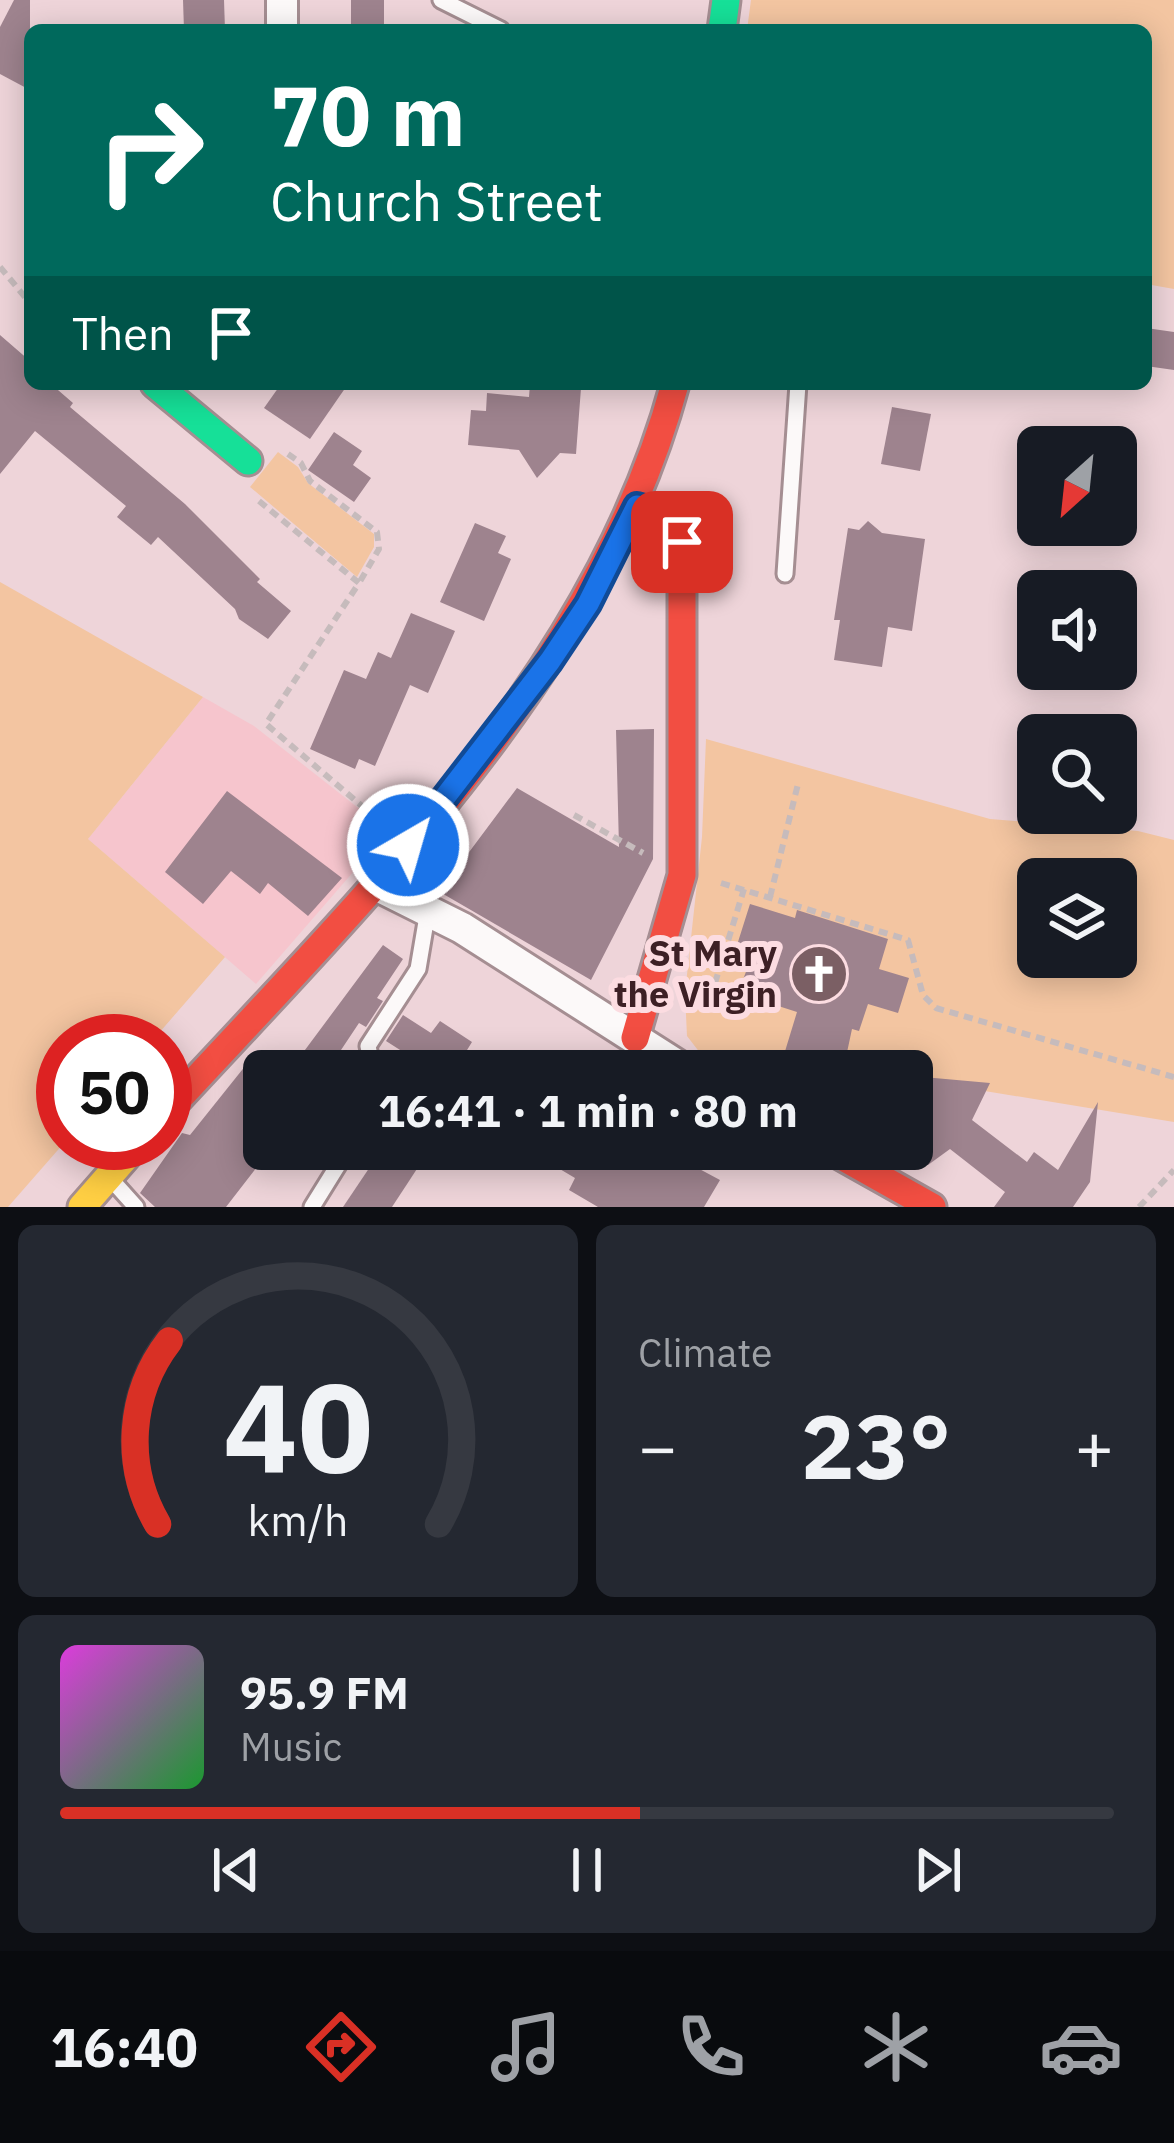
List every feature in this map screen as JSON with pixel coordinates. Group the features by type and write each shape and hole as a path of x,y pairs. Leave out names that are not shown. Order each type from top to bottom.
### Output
{"main road":[{"path":"175,390 248,461"},
{"path":"192,1084 376,885 530,689 577,621 637,506 673,390"},
{"path":"635,1039 682,875 682,542 678,525 637,506"},
{"path":"82,1207 113,1170"},
{"path":"866,1170 932,1207"}],"street":[{"path":"376,885 428,910 653,1050"}],"lane":[{"path":"440,0 489,24"},
{"path":"785,574 798,390"},
{"path":"369,1050 418,969 428,910"},
{"path":"312,1207 335,1170"},
{"path":"108,1175 136,1207"}],"path":[{"path":"0,267 24,296"},
{"path":"16,286 24,285"},
{"path":"285,452 301,463 310,481 377,532 379,549 266,724 408,845"},
{"path":"248,492 359,583"},
{"path":"770,897 798,784"},
{"path":"574,815 682,875 744,889 908,940 923,994 936,1008 1174,1077"},
{"path":"715,983 744,889"},
{"path":"1139,1207 1174,1170"}],"shaded area":[{"path":"751,0 1174,0 1174,289 1152,285 1152,24 748,24"},
{"path":"278,452 298,467 308,483 374,534 374,547 357,577 250,487"},
{"path":"0,582 203,697 88,839 225,957 175,1014 36,1014 36,1170 40,1170 8,1207 0,1207"},
{"path":"203,697 254,726 385,829 374,848 256,984 88,839"},
{"path":"706,739 990,819 1017,821 1017,834 1137,831 1174,840 1174,1122 933,1082 933,1050 698,1050 687,1036 685,993 702,837"}],"building":[{"path":"14,0 30,0 30,24 24,24 24,87 0,74 0,27"},
{"path":"183,0 224,0 225,24 184,24"},
{"path":"351,0 384,0 384,24 351,24"},
{"path":"1152,329 1174,332 1174,370 1152,367"},
{"path":"0,335 24,356 24,390 58,390 73,403 70,407 185,504 260,579 257,582 291,611 268,639 239,619 235,609 158,537 151,545 117,517 126,506 35,431 0,474"},
{"path":"277,390 344,390 310,439 264,408"},
{"path":"530,390 581,390 576,454 560,453 537,478 519,450 468,445 471,410 486,411 487,393 529,397"},
{"path":"892,407 931,414 920,471 881,464"},
{"path":"334,432 362,451 353,465 371,478 354,502 308,470"},
{"path":"868,521 882,533 925,539 912,631 888,627 882,667 834,660 840,620 834,620 848,528 859,530"},
{"path":"475,523 506,536 498,553 511,559 484,621 440,602"},
{"path":"411,613 455,631 428,693 410,685 375,766 359,759 355,769 310,749 344,670 366,679 378,652 391,658"},
{"path":"654,729 653,859 591,980 414,877 431,856 455,871 517,788 619,847 616,730"},
{"path":"227,791 342,878 308,916 268,883 260,894 231,871 203,904 165,872"},
{"name":"St Mary the Virgin","path":"750,904 795,918 797,910 888,939 879,969 909,978 898,1013 868,1004 859,1031 852,1029 848,1050 785,1050 797,1012 769,1003 771,994 741,985 747,969 731,964"},
{"path":"383,945 403,959 377,998 383,1001 366,1027 359,1023 341,1050 305,1050"},
{"path":"403,1015 431,1033 440,1021 472,1042 467,1050 400,1050 386,1041"},
{"path":"243,1069 243,1170 255,1170 226,1207 155,1207 140,1193 156,1170 192,1170 192,1132"},
{"path":"933,1078 990,1083 972,1120 1027,1162 1034,1152 1058,1170 1098,1102 1090,1182 1073,1207 994,1207 1005,1192 950,1149 933,1161"},
{"path":"368,1170 416,1170 392,1207 343,1207"},
{"path":"561,1170 701,1170 720,1180 704,1207 598,1207 569,1190 575,1178"}],"traffic: fast":[{"path":"723,24 726,0"},
{"path":"162,390 248,461"}],"traffic: slow":[{"path":"82,1207 114,1170"}],"traffic: jam":[{"path":"192,1084 393,864 531,686 590,590 639,490 673,390"},
{"path":"635,1038 682,875 682,542 671,521 637,506"},
{"path":"866,1170 932,1207"}],"place":[{"name":"St Mary the Virgin","path":"819,974"}],"route":[{"path":"408,845 550,661 588,604 637,506 678,525 682,542"}]}
